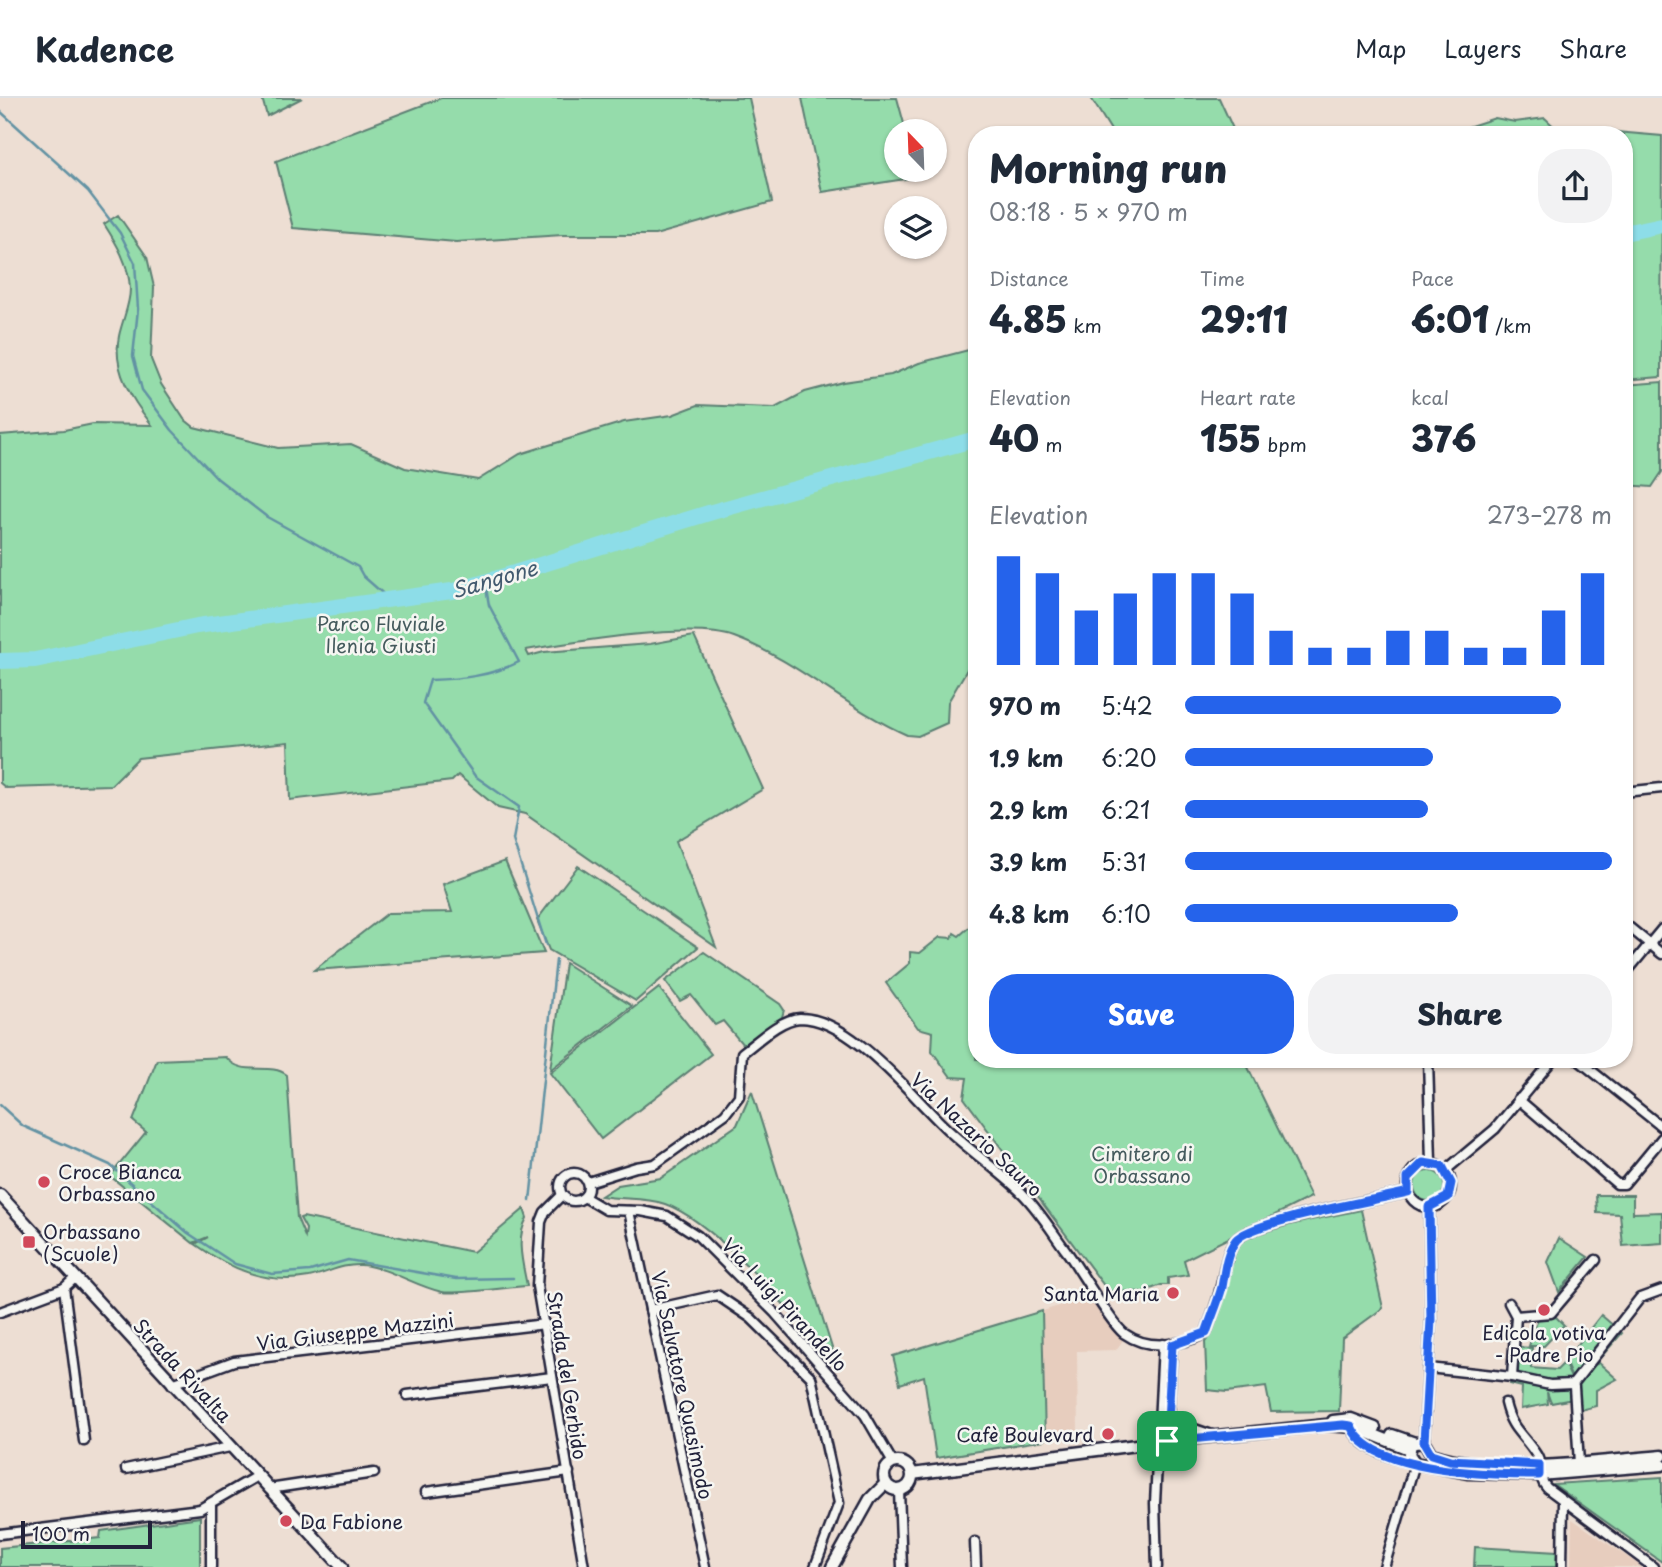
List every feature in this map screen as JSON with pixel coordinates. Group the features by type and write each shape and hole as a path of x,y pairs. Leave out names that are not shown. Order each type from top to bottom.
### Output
{"street":[{"path":"1633,791 1662,788"},
{"path":"1633,964 1662,929"},
{"path":"1633,930 1662,954"},
{"name":"Via Nazario Sauro","path":"588,1182 655,1164 724,1114 740,1096 742,1053 772,1031 796,1019 823,1023 870,1054 951,1132 1024,1195 1125,1335 1168,1345"},
{"path":"1428,1068 1431,1162"},
{"path":"1446,1170 1495,1129 1545,1068"},
{"path":"1588,1068 1662,1127"},
{"path":"1518,1100 1617,1184 1624,1184 1662,1138"},
{"path":"1431,1162 1446,1170 1451,1191 1443,1202 1429,1207 1416,1203 1408,1192 1411,1171 1423,1163 1431,1162"},
{"path":"579,1173 588,1182 584,1197 573,1201 562,1195 560,1184 567,1174 579,1173"},
{"path":"1168,1345 1206,1333 1221,1289 1227,1258 1237,1238 1257,1229 1314,1213 1408,1192"},
{"name":"Strada Rivalta","path":"0,1195 342,1567"},
{"name":"Strada del Gerbido","path":"562,1195 545,1212 539,1229 537,1286 584,1567"},
{"name":"Via Luigi Pirandello","path":"584,1197 606,1210 653,1213 681,1223 740,1275 865,1415 893,1462"},
{"path":"1420,1463 1409,1457 1416,1445 1429,1368 1429,1207"},
{"name":"Via Salvatore Quasimodo","path":"629,1211 705,1567"},
{"path":"1516,1316 1551,1313 1596,1259"},
{"path":"0,1312 64,1287 75,1278"},
{"path":"64,1287 84,1441"},
{"path":"1429,1368 1512,1377 1550,1385 1573,1384 1640,1298 1662,1290"},
{"path":"650,1310 718,1295 751,1318 810,1374 839,1503 815,1567"},
{"path":"1509,1303 1516,1316 1512,1377"},
{"name":"Via Giuseppe Mazzini","path":"172,1384 234,1361 545,1324"},
{"path":"1162,1441 1168,1416 1168,1345"},
{"path":"1157,1567 1168,1345"},
{"path":"407,1395 552,1377"},
{"path":"1574,1387 1579,1463"},
{"path":"1506,1403 1510,1424 1537,1456 1539,1470 1547,1488 1653,1567"},
{"path":"1168,1416 1180,1424 1215,1436"},
{"path":"1326,1425 1337,1419 1351,1419 1416,1445 1431,1454 1470,1462 1539,1470 1579,1463 1662,1456"},
{"path":"912,1474 1162,1441 1326,1425 1351,1426 1416,1445"},
{"path":"1351,1426 1359,1440 1395,1459 1441,1470 1468,1473 1662,1465"},
{"path":"127,1469 230,1447"},
{"path":"1384,1567 1420,1463 1431,1454"},
{"path":"885,1484 884,1473 893,1462 905,1463 912,1474 910,1484 898,1491"},
{"path":"426,1492 569,1472"},
{"path":"269,1489 373,1473"},
{"path":"0,1534 211,1506 257,1476"},
{"path":"885,1484 898,1491"},
{"path":"832,1567 853,1525 870,1499 885,1484"},
{"path":"898,1491 902,1567"},
{"path":"1562,1567 1563,1501"},
{"path":"211,1506 211,1567"},
{"path":"975,1542 976,1567"}],"shaded area":[{"path":"1093,1295 1123,1340 1116,1350 1077,1351 1078,1437 1046,1440 1043,1311"},
{"path":"1572,1519 1642,1567 1571,1567"}],"green space":[{"path":"262,98 302,98 267,116"},
{"path":"441,98 749,98 772,202 655,235 563,235 456,242 293,228 276,161"},
{"path":"802,98 897,98 903,119 884,119 886,182 822,192"},
{"path":"1091,98 1219,98 1232,126 1108,126"},
{"path":"1495,118 1515,122 1545,118 1553,126 1471,126"},
{"path":"1633,133 1662,136 1661,377 1633,379"},
{"name":"Parco Fluviale Ilenia Giusti","path":"118,215 147,257 154,287 151,359 161,384 184,419 194,427 278,448 351,444 405,468 478,480 520,454 624,422 672,415 698,405 775,408 805,392 843,382 891,375 919,363 968,350 968,668 948,702 947,723 918,736 907,735 864,712 779,658 734,637 715,633 662,632 526,650 529,656 544,652 650,644 694,636 763,789 676,841 716,947 525,814 498,808 458,775 452,781 290,800 288,742 138,758 111,785 6,788 0,783 0,435 64,430 93,424 152,425 125,384 118,361 119,336 130,289 122,255 104,224"},
{"path":"1662,382 1662,472 1652,487 1633,486 1633,384"},
{"path":"505,861 544,953 314,970 388,913 452,912 443,884"},
{"path":"578,866 698,947 636,1001 549,950 537,920"},
{"name":"Cimitero di Orbassano","path":"968,928 968,1068 1248,1068 1311,1197 1184,1260 1188,1275 1168,1278 1168,1285 1143,1292 1108,1291 964,1098 967,1078 951,1077 932,1051 933,1032 918,1028 886,983 910,963 910,952 920,953 940,937 952,938 954,933 959,936"},
{"path":"704,952 780,1004 784,1010 782,1017 743,1045 723,1021 715,1025 691,995 680,1001 665,981"},
{"path":"565,963 632,1006 550,1070"},
{"path":"659,988 711,1054 601,1139 550,1073"},
{"path":"226,1057 240,1067 272,1069 287,1075 297,1218 305,1237 306,1229 300,1218 303,1217 473,1252 524,1209 527,1218 521,1234 521,1252 527,1286 449,1293 422,1286 381,1269 361,1265 341,1267 309,1277 278,1279 235,1268 195,1244 208,1237 193,1243 110,1176 146,1132 133,1121 157,1060"},
{"path":"752,1091 837,1364 732,1251 686,1214 657,1202 601,1196 618,1185 661,1178 677,1167 737,1125"},
{"path":"1429,1171 1440,1175 1444,1186 1440,1197 1429,1201 1418,1197 1414,1186 1418,1175"},
{"path":"1596,1195 1633,1195 1633,1213 1662,1212 1662,1243 1623,1246 1620,1214 1597,1213"},
{"path":"1361,1210 1383,1308 1342,1338 1339,1411 1271,1412 1266,1387 1227,1392 1207,1390 1205,1342 1210,1336 1228,1272 1240,1243 1279,1228"},
{"path":"1559,1238 1588,1257 1559,1292 1548,1262"},
{"path":"1042,1311 1045,1440 936,1458 924,1376 900,1384 893,1356"},
{"path":"1601,1315 1622,1333 1594,1365 1599,1363 1617,1379 1596,1390 1596,1406 1580,1410 1577,1390 1573,1399 1551,1403 1547,1392 1548,1404 1521,1409 1522,1387 1510,1384 1515,1347 1532,1348 1531,1368 1557,1370 1564,1363 1575,1386 1565,1361"},
{"path":"1556,1317 1564,1325 1544,1346 1529,1346 1538,1318"},
{"path":"1662,1477 1662,1562 1553,1484"},
{"path":"200,1517 200,1567 0,1567 0,1548 100,1538 101,1531"},
{"path":"1475,1547 1557,1552 1556,1567 1474,1567"}],"waterway":[{"path":"0,111 88,191 120,233 135,263 138,309 133,356 142,390 172,430 218,479 267,517 358,567 363,576 388,598"},
{"name":"Sangone","path":"1633,231 1662,225"},
{"name":"Sangone","path":"0,661 35,660 197,626 459,590 712,512 968,441"},
{"path":"485,582 489,605 519,662 476,676 430,680 423,703 475,776 519,807 513,840 546,945"},
{"path":"530,1201 556,960"},
{"path":"0,1105 23,1126 110,1165 188,1233 235,1264 272,1274 310,1271 348,1260 456,1279 513,1278"}],"place":[{"name":"Croce Bianca Orbassano","path":"44,1182"},
{"name":"Orbassano (Scuole)","path":"29,1242"},
{"name":"Santa Maria","path":"1173,1293"},
{"name":"Edicola votiva - Padre Pio","path":"1544,1310"},
{"name":"Cafè Boulevard","path":"1108,1434"},
{"name":"Da Fabione","path":"286,1521"}],"route":[{"path":"1423,1163 1436,1163 1446,1170 1450,1176 1451,1191 1443,1202 1429,1207 1431,1320 1424,1442 1431,1454 1450,1460 1539,1465 1539,1475 1441,1470 1424,1463 1395,1459 1359,1440 1351,1426 1343,1425 1167,1441 1172,1345 1206,1333 1221,1289 1227,1258 1237,1238 1257,1229 1314,1213 1408,1192 1411,1171 1423,1163"}]}
